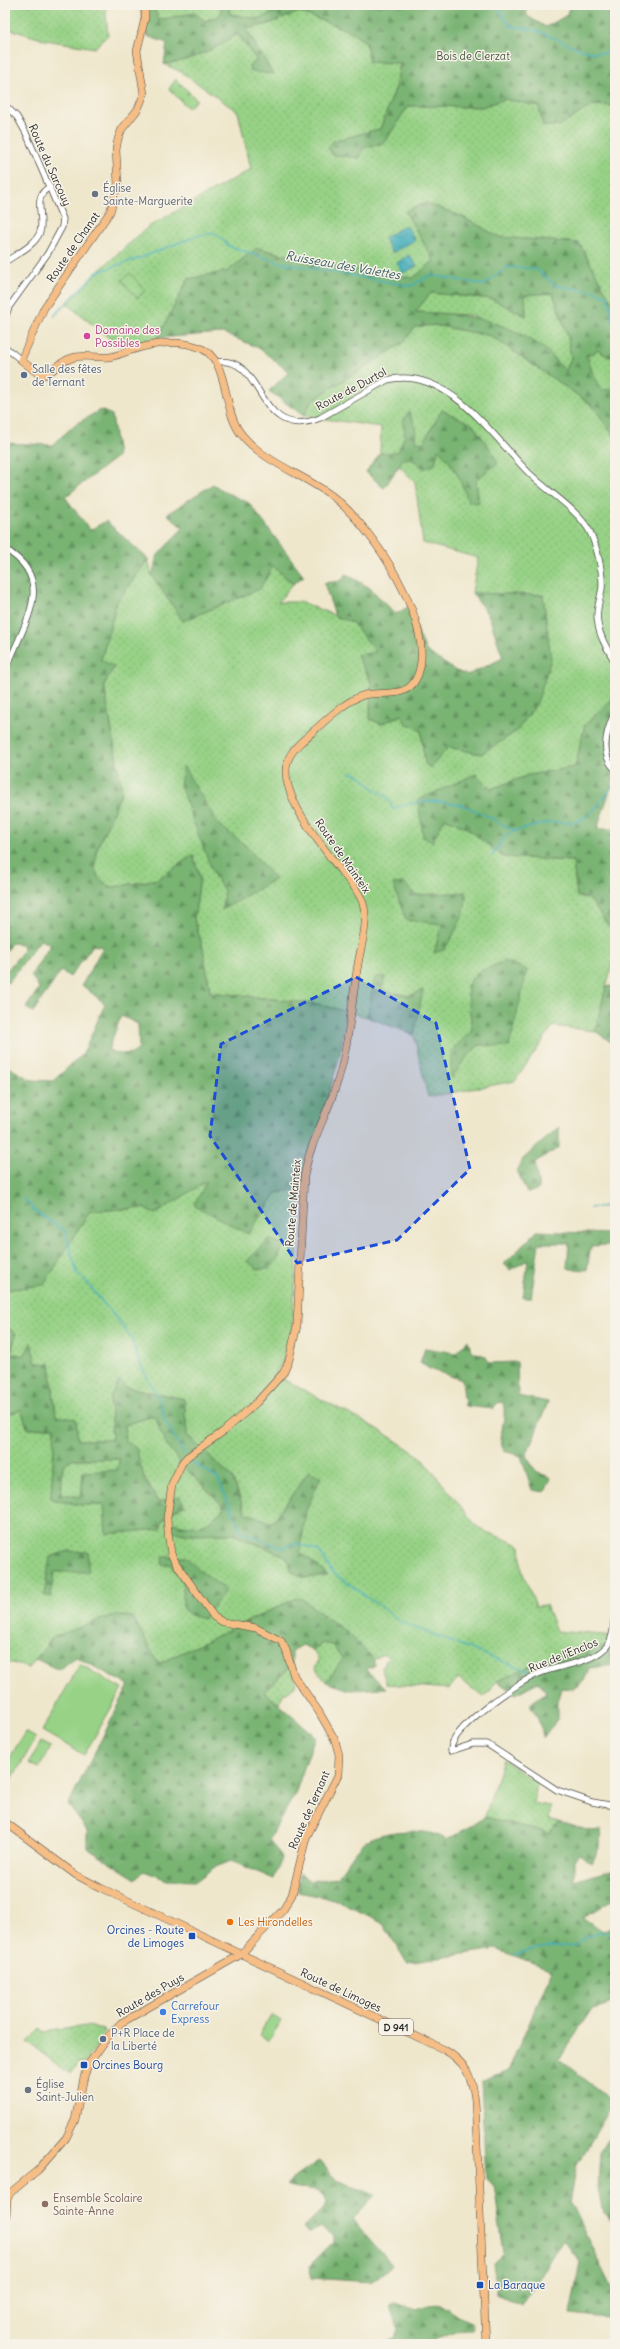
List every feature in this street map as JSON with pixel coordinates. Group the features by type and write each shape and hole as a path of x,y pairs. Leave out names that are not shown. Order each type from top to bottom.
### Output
{"main road":[{"name":"Route de Chanat","path":"21,360 44,308 110,212 118,184 116,150 118,139 122,129 138,108 144,94 137,51 145,18 145,5"},
{"path":"21,360 41,376 72,358 110,357 142,347 182,343 203,349 217,362"},
{"name":"Route de Mainteix","path":"217,362 232,417 241,434 274,461 317,484 358,519 412,606 420,641 420,668 415,681 410,687 393,694 371,694 355,698 300,743 293,750 286,764 290,792 312,833 360,897 365,914 343,1060 335,1088 307,1159 304,1177 297,1326 293,1348 284,1372"},
{"name":"Route de Ternant","path":"240,1955 288,1904 302,1848 338,1775 339,1755 329,1728 294,1676 286,1650 281,1641 256,1628 223,1622 208,1611 171,1554 167,1518 172,1484 182,1463 187,1457 224,1431 257,1402 284,1372"},
{"name":"Route de Limoges","path":"5,1822 76,1875 240,1955 443,2049 465,2065 472,2080 475,2100 486,2344"},
{"name":"Route des Puys","path":"5,2236 8,2196 15,2187 45,2163 71,2129 86,2071 107,2038 121,2023 240,1955"}],"street":[{"name":"Route du Sarcouy","path":"5,105 17,117 26,133 63,219 62,227 48,253 8,307 5,318"},
{"path":"5,262 36,240 41,224 39,206 41,195 50,187"},
{"path":"5,346 21,360"},
{"name":"Route de Durtol","path":"217,362 229,362 240,368 252,380 271,410 279,417 296,422 312,422 372,388 396,377 413,378 426,383 442,390 458,401 481,420 528,472 576,515 590,531 602,580 597,624 605,646 615,662"},
{"path":"5,549 19,558 29,569 34,581 35,594 10,660 5,665"},
{"path":"615,712 607,730 606,739 608,756 615,769"},
{"name":"Rue de l'Enclos","path":"615,1615 612,1635 605,1649 587,1658 536,1674 522,1682 465,1726 454,1738 451,1751 473,1744 487,1744 557,1790 592,1802 615,1806"}],"highlighted area":[{"path":"356,977 436,1023 470,1169 397,1240 297,1263 210,1136 221,1044"}],"green space":[{"path":"5,5 105,5 108,35 95,48 45,40 5,28"},
{"name":"Bois de Clerzat","path":"139,5 153,5 158,20 194,13 205,21 219,16 222,9 217,5 228,5 230,14 258,19 292,5 526,5 527,16 546,27 567,15 570,5 615,5 615,106 593,105 559,126 543,126 539,106 504,99 482,107 408,106 384,143 363,148 360,158 333,155 328,148 333,141 380,129 396,87 400,63 369,62 366,42 345,29 299,12 268,24 246,29 273,74 250,71 249,65 257,61 238,34 203,54 164,64 167,43 147,36"},
{"path":"153,5 217,5 222,9 219,16 205,21 194,13 158,20"},
{"path":"228,5 292,5 258,19 230,14"},
{"path":"299,12 345,29 366,42 369,62 400,63 396,87 380,129 333,141 363,148 384,143 408,106 482,107 504,99 539,106 543,126 559,126 593,105 615,106 615,308 579,243 499,237 461,216 426,203 405,211 434,261 413,278 328,265 257,248 228,271 188,279 158,338 119,346 67,304 95,274 148,227 251,169 238,112 181,72 164,64 203,54 238,34 257,61 273,74 246,29 268,24"},
{"path":"176,79 197,100 188,108 169,89"},
{"path":"426,203 461,216 499,237 579,243 615,308 615,356 609,357 598,350 587,356 592,372 602,390 615,389 615,437 592,405 491,336 434,325 415,327 403,343 311,401 304,416 269,391 289,372 259,348 223,333 158,338 188,279 228,271 257,248 328,265 413,278 434,261 405,211","holes":["431,293 492,299 526,316 525,295 553,293 568,337 571,358 566,371 542,347 527,337 497,324 465,316 415,312"]},
{"path":"130,273 145,291 137,298 122,280"},
{"path":"431,293 492,299 526,316 525,295 553,293 568,337 571,358 566,371 542,347 470,315 415,312"},
{"path":"434,325 491,336 592,405 615,437 615,697 585,725 575,767 529,775 491,789 418,800 431,842 445,818 467,828 503,857 573,861 577,896 589,899 615,935 615,953 595,1031 553,1026 515,1081 428,1097 414,1035 367,1017 318,1004 210,992 203,948 194,919 200,878 193,855 158,879 109,888 98,877 95,869 96,851 122,791 104,685 114,667 101,660 117,602 148,559 152,576 273,566 293,584 278,602 302,602 353,623 376,652 357,656 371,682 370,719 381,724 401,715 406,723 421,730 425,764 448,747 481,754 517,731 543,595 472,593 478,558 423,543 415,482 399,466 384,488 366,472 380,453 381,427 304,416 311,401 403,343 415,327"},
{"path":"598,350 609,357 615,356 615,389 602,391 592,372 587,356"},
{"path":"100,410 112,415 118,456 65,497 90,530 106,521 148,559 117,602 101,660 114,667 104,685 122,791 96,851 95,869 98,877 110,888 158,879 193,855 200,878 194,919 203,948 210,992 318,1004 347,1012 340,1055 302,1188 277,1193 248,1234 194,1205 207,1181 155,1214 143,1208 90,1211 44,1285 5,1290 5,1065 31,1080 53,1081 83,1054 105,1004 82,985 103,947 93,945 70,977 61,971 33,1012 26,1008 39,988 31,975 51,944 40,940 8,983 5,981 5,973 23,951 22,944 11,943 5,953 5,443 52,445 76,424","holes":["121,1016 138,1024 139,1048 134,1053 120,1054 108,1050"]},
{"path":"442,410 472,424 489,447 498,463 476,480 479,503 468,502 457,474 449,461 438,449 435,464 424,469 412,458 403,459 384,488 366,472 380,453 398,452 405,435 403,421 409,412 416,428 415,440 423,443"},
{"path":"213,484 223,491 249,503 304,576 293,584 273,566 260,589 183,621 152,576 157,556 183,528 167,514"},
{"path":"346,574 370,588 396,614 408,607 426,651 456,671 468,675 503,658 489,616 472,593 543,595 551,659 537,703 517,731 481,754 448,747 431,768 425,764 421,730 406,723 401,715 381,724 370,719 371,682 357,655 376,652 353,623 335,616 324,583 341,581"},
{"path":"615,697 615,775 597,829 615,829 615,935 589,899 577,896 573,861 503,857 467,828 445,818 432,842 423,837 418,800 476,774 491,789 529,775 575,767 585,725"},
{"path":"183,766 219,825 245,845 275,879 222,910 224,891 213,873 180,786"},
{"path":"404,883 416,895 466,892 465,908 456,930 444,950 434,953 442,924 406,920 393,884"},
{"path":"505,961 527,970 509,1047 479,1045 465,1059 451,1079 451,1051 472,1031 467,986 476,973"},
{"path":"375,977 385,977 382,990 409,996 423,990 414,1035 367,1017"},
{"path":"615,985 615,1045 595,1031 606,987"},
{"path":"559,1127 559,1148 535,1162 539,1189 527,1193 517,1170 522,1160"},
{"path":"208,1180 248,1234 277,1193 302,1188 291,1345 275,1375 378,1429 421,1457 479,1529 520,1545 522,1571 536,1606 546,1605 556,1631 615,1636 611,1648 604,1646 497,1681 484,1697 458,1678 449,1689 387,1684 381,1668 389,1657 384,1654 374,1659 349,1634 299,1597 158,1664 133,1617 53,1637 29,1668 5,1661 5,1415 21,1410 28,1429 55,1427 51,1499 81,1505 104,1505 162,1522 172,1511 180,1496 158,1502 125,1441 124,1425 157,1415 160,1430 174,1455 225,1509 207,1523 201,1525 189,1526 173,1523 189,1535 233,1534 285,1556 292,1571 304,1578 327,1575 300,1553 306,1510 321,1477 309,1471 272,1523 245,1512 232,1477 187,1435 184,1399 126,1387 110,1397 112,1440 78,1440 56,1416 50,1364 36,1363 31,1344 24,1356 11,1353 16,1334 5,1325 5,1290 44,1284 90,1211 143,1208 155,1214"},
{"path":"537,1231 612,1234 613,1245 591,1246 587,1270 570,1269 567,1267 569,1243 539,1243 531,1298 523,1298 528,1260 510,1270 504,1264"},
{"path":"269,1239 284,1245 278,1259 269,1269 258,1269 247,1261"},
{"path":"5,1325 16,1334 11,1353 24,1356 31,1343 36,1363 50,1364 56,1416 76,1419 78,1440 112,1440 110,1397 120,1380 126,1387 184,1399 187,1435 232,1477 245,1512 272,1523 309,1471 321,1477 306,1510 300,1552 328,1575 304,1578 292,1571 285,1556 233,1534 189,1535 170,1531 172,1523 195,1526 206,1523 224,1508 174,1455 160,1430 156,1415 124,1425 125,1441 136,1448 145,1481 158,1502 180,1496 185,1506 172,1511 163,1520 161,1529 106,1534 104,1505 81,1505 51,1499 55,1427 28,1429 21,1410 5,1415 5,1407 10,1405 5,1378","holes":["72,1459 120,1459 117,1470 83,1472 81,1497 61,1494 63,1465"]},
{"path":"468,1340 471,1351 485,1356 490,1363 517,1362 518,1396 548,1402 526,1456 536,1471 551,1478 545,1492 532,1490 521,1456 504,1451 501,1440 504,1415 503,1402 497,1403 493,1409 465,1406 462,1380 430,1369 420,1363 425,1348 456,1353"},
{"path":"72,1459 121,1459 117,1470 81,1497 61,1494 63,1464"},
{"path":"68,1551 88,1552 88,1572 54,1572 51,1597 44,1595 50,1557"},
{"path":"163,1557 186,1557 200,1571 225,1589 203,1619 190,1615 183,1609 183,1583 170,1564 162,1565"},
{"path":"299,1597 349,1634 374,1659 374,1666 365,1669 386,1688 350,1690 326,1682 343,1659 332,1645 323,1643 312,1650 303,1645 292,1650 292,1665 264,1692 315,1736 295,1794 269,1839 282,1858 274,1879 231,1861 213,1868 196,1881 167,1880 144,1871 136,1879 87,1848 87,1830 68,1805 129,1685 76,1657 59,1670 36,1659 53,1637 114,1615 133,1617 158,1664"},
{"path":"323,1643 332,1645 343,1659 326,1682 315,1668 319,1660 312,1650"},
{"path":"604,1646 611,1648 610,1654 615,1653 615,1665 589,1668 584,1681 573,1689 561,1688 558,1699 558,1718 543,1738 541,1725 530,1704 546,1692 538,1682 515,1694 497,1681 560,1653"},
{"path":"80,1664 122,1689 84,1755 42,1731"},
{"path":"292,1665 296,1685 283,1694 279,1704 264,1692"},
{"path":"25,1732 36,1738 12,1779 5,1775 5,1766"},
{"path":"41,1742 51,1747 39,1768 29,1763"},
{"path":"503,1759 537,1783 534,1804 551,1806 549,1819 558,1822 550,1833 485,1817"},
{"path":"485,1817 550,1833 558,1822 591,1831 601,1830 600,1846 592,1863 579,1854 574,1860 574,1881 615,1869 615,1899 583,1917 603,1931 615,1924 615,2002 591,2010 559,2059 614,2102 577,2165 570,2202 615,2296 615,2319 570,2314 580,2262 563,2239 522,2306 497,2293 493,2263 504,2253 494,2186 486,2179 481,2082 508,2071 552,1970 496,1949 407,1963 382,1922 333,1899 298,1892 300,1873 311,1881 337,1878 359,1848 366,1841 374,1837 396,1832 419,1831 430,1833 447,1840"},
{"path":"271,2015 281,2021 269,2041 259,2035"},
{"path":"86,2026 104,2029 105,2032 85,2063 78,2063 70,2074 27,2042 41,2028 43,2032"},
{"path":"615,2128 615,2226 602,2209 598,2189 600,2153"},
{"path":"319,2160 336,2180 375,2195 353,2220 392,2265 372,2282 312,2278 309,2266 333,2242 333,2236 322,2227 309,2233 302,2227 321,2211 327,2203 324,2197 315,2190 286,2185"},
{"path":"395,2302 417,2309 427,2305 441,2305 471,2322 473,2329 471,2331 449,2333 430,2344 384,2344 394,2338 398,2330 389,2306"}],"water":[{"path":"406,225 415,240 392,253 384,238"},
{"path":"409,255 417,266 403,273 397,263"}],"waterway":[{"path":"496,5 510,26 541,32 587,51 606,53 615,50"},
{"name":"Ruisseau des Valettes","path":"54,316 97,272 143,257 196,236 215,233 229,246 278,262 411,286 431,275 484,285 507,267 536,269 556,286 593,291 608,296 615,331"},
{"path":"350,772 362,777 375,790 385,796 393,809 419,802 450,803 461,805 482,813 515,831 552,822 571,823 584,818 615,784"},
{"path":"492,856 505,836 515,831"},
{"path":"23,1198 36,1212 65,1231 77,1273 84,1279 131,1337 140,1364 160,1401 165,1420 184,1454"},
{"path":"590,1208 615,1205"},
{"path":"189,1460 218,1479 242,1532 281,1548 296,1543 319,1551 332,1572 403,1623 528,1671"},
{"path":"513,1955 541,1948 575,1945 586,1937 601,1932 611,1933 615,1928"}],"place":[{"name":"Église Sainte-Marguerite","path":"95,194"},
{"name":"Domaine des Possibles","path":"87,336"},
{"name":"Salle des fêtes de Ternant","path":"24,375"},
{"name":"Les Hirondelles","path":"230,1922"},
{"name":"Orcines - Route de Limoges","path":"192,1936"},
{"name":"Carrefour Express","path":"163,2012"},
{"name":"P+R Place de la Liberté","path":"103,2039"},
{"name":"Orcines Bourg","path":"84,2065"},
{"name":"Église Saint-Julien","path":"28,2090"},
{"name":"Ensemble Scolaire Sainte-Anne","path":"45,2204"},
{"name":"La Baraque","path":"480,2285"}]}
